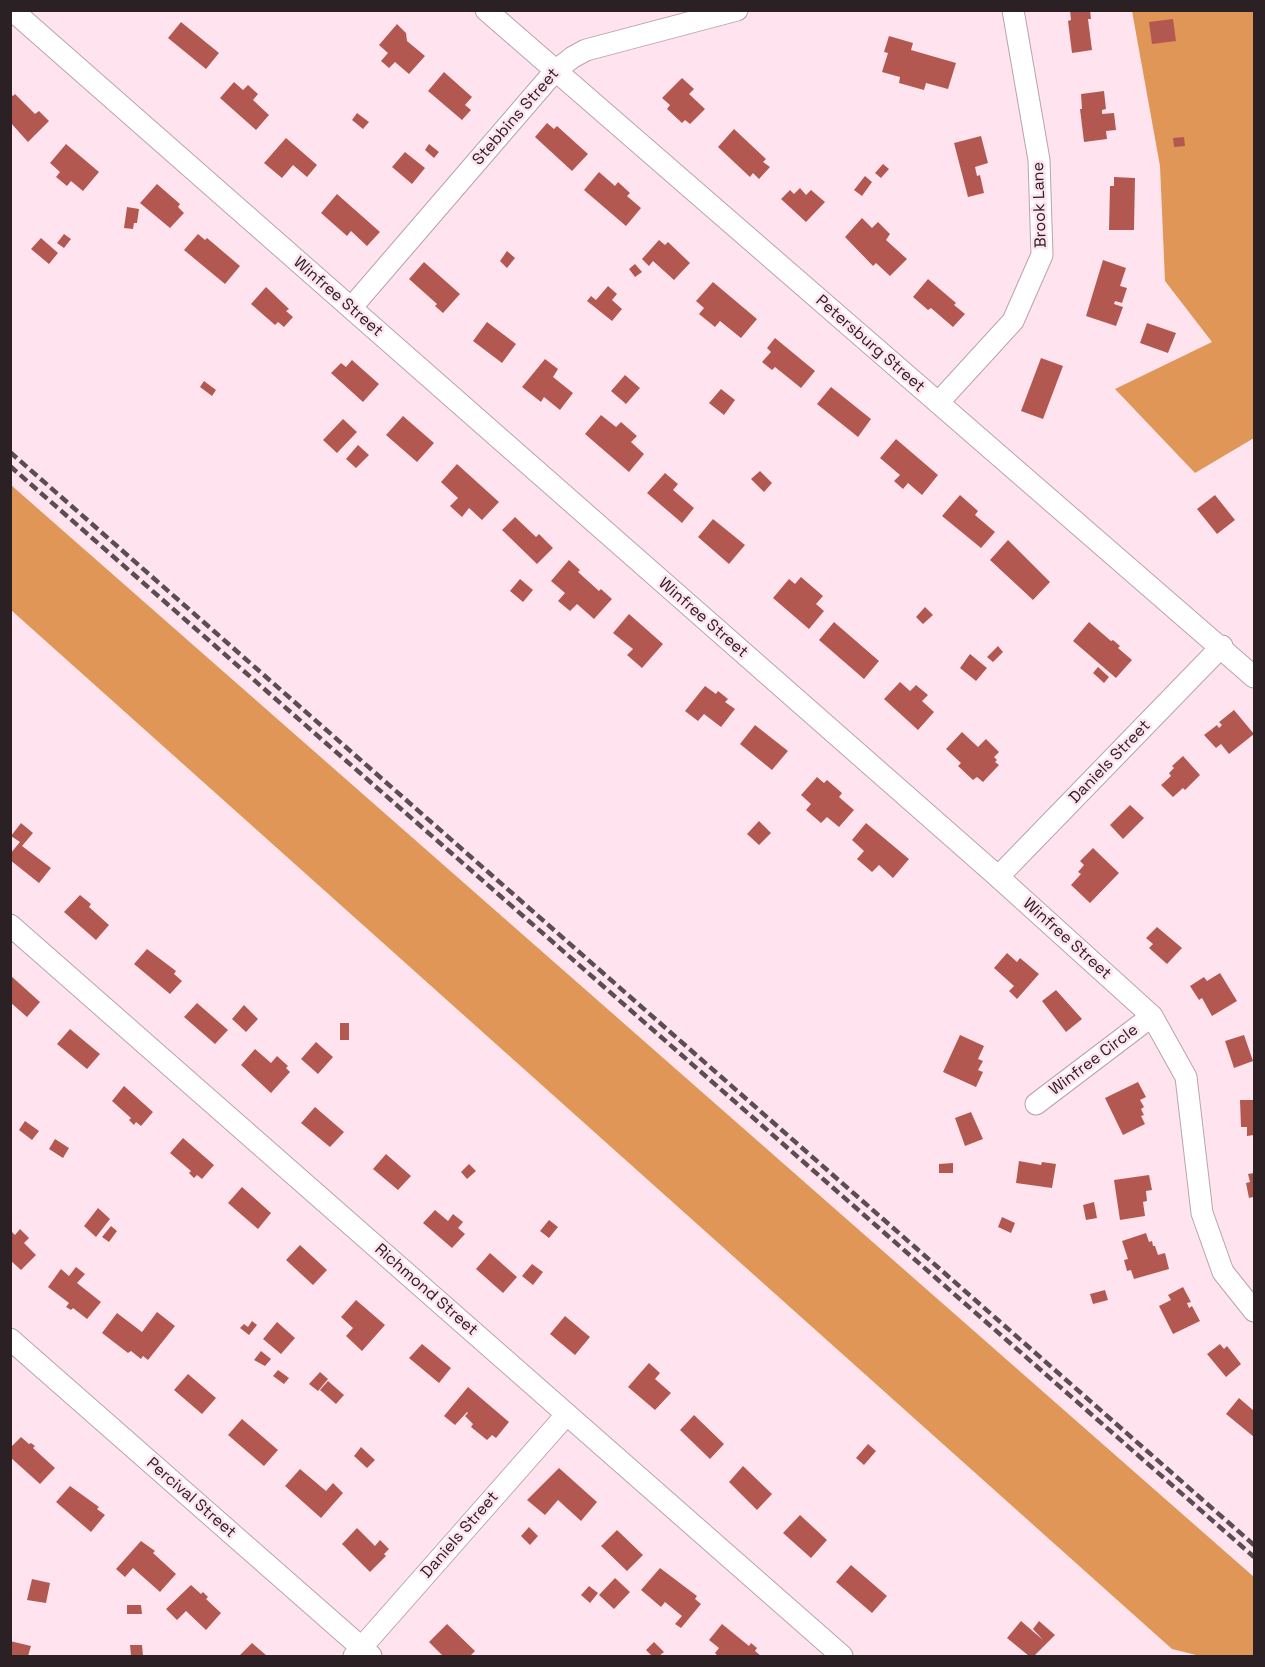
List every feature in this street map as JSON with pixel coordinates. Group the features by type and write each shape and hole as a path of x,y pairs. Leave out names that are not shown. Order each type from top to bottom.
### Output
{"street":[{"name":"Winfree Street","path":"12,10 998,877 1152,1016 1186,1077 1202,1213 1223,1272 1254,1311"},
{"name":"Petersburg Street","path":"486,10 1254,677"},
{"name":"Stebbins Street","path":"351,308 555,71 573,57 586,50 737,10"},
{"name":"Brook Lane","path":"938,403 1013,321 1042,255 1039,160 1013,10"},
{"name":"Daniels Street","path":"998,877 1221,646"},
{"name":"Richmond Street","path":"10,925 842,1656"},
{"name":"Winfree Circle","path":"1036,1104 1152,1016"},
{"name":"Percival Street","path":"10,1339 362,1654"},
{"name":"Daniels Street","path":"362,1654 567,1414"}],"shaded area":[{"path":"1132,11 1254,11 1254,438 1195,473 1115,389 1212,342 1165,281 1160,166"},
{"path":"11,485 1254,1577 1254,1656 1200,1656 1172,1649 11,610"}],"building":[{"path":"1070,10 1090,10 1091,19 1088,19 1092,50 1072,53 1068,21 1071,20"},
{"path":"1173,19 1176,41 1152,44 1149,22"},
{"path":"181,22 219,53 206,69 168,38"},
{"path":"397,24 406,33 407,41 425,56 409,74 395,62 389,68 381,61 388,53 379,45"},
{"path":"889,36 913,43 911,50 956,63 948,89 926,83 924,90 899,83 900,77 882,72 888,53 884,52"},
{"path":"444,72 472,97 465,105 471,110 462,120 428,91"},
{"path":"682,78 694,89 689,94 705,109 690,124 685,120 682,123 667,109 670,105 662,98"},
{"path":"234,82 243,90 248,85 258,94 253,100 269,115 256,130 220,98"},
{"path":"1104,91 1106,109 1102,110 1102,114 1114,113 1116,130 1106,131 1107,139 1084,142 1080,109 1082,109 1081,94"},
{"path":"10,94 13,96 15,94 35,114 39,111 49,121 28,142 10,122"},
{"path":"357,113 369,122 363,129 352,120"},
{"path":"547,123 554,129 557,126 588,154 572,171 535,137"},
{"path":"734,129 766,159 763,162 770,167 759,179 753,173 750,177 718,147"},
{"path":"981,136 988,163 975,167 977,176 980,175 984,193 968,197 954,143"},
{"path":"1184,137 1185,146 1174,147 1173,138"},
{"path":"286,138 317,165 307,177 293,165 282,178 264,163"},
{"path":"66,144 99,172 83,191 71,181 67,186 56,177 60,172 50,163"},
{"path":"429,144 439,152 434,158 425,150"},
{"path":"405,152 425,168 412,184 392,167"},
{"path":"883,164 889,169 881,178 875,173"},
{"path":"599,172 615,186 618,182 630,193 627,196 641,208 626,226 584,190"},
{"path":"865,176 872,182 862,196 854,190"},
{"path":"1114,177 1135,178 1134,230 1109,230 1110,186 1114,186"},
{"path":"157,184 180,204 178,207 184,213 170,228 140,203"},
{"path":"800,188 806,195 811,190 825,202 806,222 781,199 790,190 794,194"},
{"path":"337,194 380,232 367,246 351,231 347,236 321,213"},
{"path":"127,207 139,209 137,223 134,223 133,229 124,228"},
{"path":"862,218 872,228 878,222 890,234 886,240 907,259 890,276 876,263 873,266 845,237"},
{"path":"64,234 71,239 64,248 57,243"},
{"path":"198,234 205,240 207,238 240,266 225,284 184,250"},
{"path":"41,238 58,253 49,264 31,249"},
{"path":"659,240 665,245 668,242 690,263 674,280 653,261 649,266 642,259"},
{"path":"507,251 515,258 507,268 500,261"},
{"path":"1103,260 1126,268 1120,286 1127,288 1122,303 1115,301 1114,304 1123,307 1116,326 1086,316"},
{"path":"424,262 460,294 443,313 435,306 437,304 409,279"},
{"path":"635,264 642,272 635,277 629,269"},
{"path":"928,279 956,303 954,305 965,314 953,327 931,308 928,310 913,297"},
{"path":"713,282 757,319 741,338 720,321 715,327 699,314 704,308 696,301"},
{"path":"608,286 617,294 612,300 622,309 612,321 587,301 591,296 596,300"},
{"path":"266,287 289,309 286,311 293,317 284,327 278,322 275,325 251,304"},
{"path":"487,322 516,344 502,363 473,341"},
{"path":"1147,323 1176,333 1168,353 1140,343"},
{"path":"775,338 815,371 801,388 775,367 772,370 762,362 771,352 767,348"},
{"path":"1041,358 1063,366 1043,419 1021,411"},
{"path":"545,359 558,369 553,377 573,393 560,410 544,397 541,402 522,387"},
{"path":"352,360 379,384 363,402 331,373 341,363 346,367"},
{"path":"625,375 640,388 626,404 611,391"},
{"path":"204,381 216,390 212,396 200,387"},
{"path":"831,387 871,419 858,437 817,404"},
{"path":"721,389 735,400 724,415 709,403"},
{"path":"601,415 616,427 621,422 637,436 631,442 644,454 629,472 585,434"},
{"path":"403,416 434,443 417,462 386,435"},
{"path":"343,419 357,432 337,453 323,440"},
{"path":"896,439 938,475 922,495 908,483 903,489 894,481 900,475 880,458"},
{"path":"358,445 369,455 356,468 346,459"},
{"path":"457,464 499,502 482,520 469,508 462,517 450,506 458,498 441,482"},
{"path":"760,471 772,483 764,492 751,479"},
{"path":"665,473 678,484 673,490 694,508 682,523 647,493"},
{"path":"960,495 978,511 975,515 995,532 981,548 942,516"},
{"path":"1215,495 1235,520 1217,534 1197,509"},
{"path":"515,517 536,537 539,534 553,548 537,564 502,530"},
{"path":"713,519 745,545 729,564 698,537"},
{"path":"1008,540 1050,582 1033,600 990,560"},
{"path":"569,560 580,570 578,572 599,591 601,589 612,599 594,619 577,604 570,611 558,601 565,593 551,581"},
{"path":"801,577 823,596 816,604 824,611 809,629 773,598 789,579 795,584"},
{"path":"520,579 533,590 523,602 510,591"},
{"path":"925,607 933,615 923,624 916,617"},
{"path":"629,614 663,644 642,668 627,655 633,649 613,633"},
{"path":"834,622 879,661 864,679 819,640"},
{"path":"1089,622 1120,646 1118,648 1132,660 1116,678 1073,641"},
{"path":"998,646 1003,652 993,662 987,657"},
{"path":"970,654 987,668 976,681 960,668"},
{"path":"1098,667 1109,677 1104,683 1093,673"},
{"path":"900,682 910,691 916,685 928,695 922,701 934,712 918,730 884,699"},
{"path":"705,686 716,694 718,691 728,699 725,702 735,709 721,727 704,714 698,721 685,711"},
{"path":"1234,710 1254,734 1229,754 1221,744 1216,748 1204,735 1217,725 1219,728 1222,725 1219,722"},
{"path":"755,725 788,751 772,770 740,744"},
{"path":"962,732 978,747 986,739 999,752 994,757 997,760 995,762 999,765 983,782 977,777 973,780 958,766 961,763 946,749"},
{"path":"1183,756 1200,775 1185,790 1183,788 1173,797 1161,785 1171,776 1169,773 1174,768 1172,766"},
{"path":"817,777 824,783 827,780 842,793 839,797 854,810 839,827 827,817 821,823 806,810 811,804 801,795"},
{"path":"1130,805 1144,818 1123,839 1110,825"},
{"path":"759,821 771,833 759,845 747,834"},
{"path":"21,823 33,833 22,846 51,868 39,883 10,860 10,854 20,842 11,836"},
{"path":"866,823 909,859 893,878 879,865 872,872 857,859 864,851 852,840"},
{"path":"1093,848 1119,873 1090,903 1071,885 1081,874 1078,872 1084,865 1080,861"},
{"path":"80,895 91,904 89,907 109,925 96,940 64,912"},
{"path":"1157,927 1182,948 1167,964 1149,948 1153,944 1146,938"},
{"path":"147,949 176,971 174,974 182,981 170,994 134,964"},
{"path":"1007,953 1017,962 1020,958 1039,974 1017,999 1009,991 1014,986 994,968"},
{"path":"1220,973 1237,1001 1212,1016 1202,998 1199,1000 1190,986 1204,977 1207,981"},
{"path":"10,975 40,1002 27,1017 10,1002"},
{"path":"1056,990 1082,1019 1066,1032 1042,1001"},
{"path":"197,1003 228,1030 215,1044 184,1017"},
{"path":"244,1005 258,1019 246,1032 232,1019"},
{"path":"340,1023 349,1023 349,1040 340,1040"},
{"path":"70,1029 100,1054 87,1069 57,1044"},
{"path":"960,1035 984,1046 978,1059 983,1061 978,1070 983,1072 976,1087 943,1072"},
{"path":"1244,1035 1253,1061 1234,1068 1225,1041"},
{"path":"316,1042 333,1057 318,1074 301,1059"},
{"path":"255,1049 271,1063 277,1056 288,1066 286,1068 290,1072 271,1093 241,1065"},
{"path":"1138,1082 1146,1097 1140,1100 1144,1107 1141,1109 1144,1115 1141,1116 1145,1124 1123,1135 1105,1098"},
{"path":"124,1086 153,1112 141,1126 136,1122 134,1125 129,1120 131,1118 112,1101"},
{"path":"1240,1100 1254,1100 1254,1135 1247,1136 1247,1127 1241,1127"},
{"path":"315,1107 344,1132 330,1147 301,1123"},
{"path":"971,1112 983,1139 965,1146 955,1118"},
{"path":"25,1121 39,1131 32,1140 19,1130"},
{"path":"183,1138 214,1165 202,1179 197,1175 194,1178 189,1173 191,1171 170,1153"},
{"path":"55,1139 69,1148 63,1158 49,1149"},
{"path":"386,1154 411,1176 398,1190 373,1169"},
{"path":"1019,1161 1041,1165 1042,1162 1056,1164 1052,1188 1016,1183"},
{"path":"953,1163 953,1173 939,1173 939,1164"},
{"path":"469,1164 476,1171 467,1179 461,1172"},
{"path":"1254,1173 1253,1202 1253,1197 1249,1198 1246,1183 1250,1182 1248,1174"},
{"path":"1149,1175 1152,1190 1146,1191 1147,1201 1143,1202 1145,1216 1120,1220 1114,1180"},
{"path":"242,1187 271,1213 258,1229 228,1203"},
{"path":"1094,1202 1097,1218 1086,1220 1083,1205"},
{"path":"98,1208 110,1219 96,1237 84,1226"},
{"path":"435,1210 448,1221 453,1214 463,1222 458,1228 465,1234 452,1248 423,1223"},
{"path":"1002,1217 1015,1223 1011,1233 998,1227"},
{"path":"549,1220 558,1227 549,1238 540,1231"},
{"path":"111,1226 117,1231 109,1242 102,1237"},
{"path":"20,1229 29,1238 24,1243 36,1255 21,1270 10,1260 10,1230 15,1235"},
{"path":"1146,1233 1158,1255 1165,1253 1169,1269 1134,1279 1131,1270 1127,1271 1124,1260 1128,1259 1122,1241"},
{"path":"300,1245 327,1270 313,1285 286,1260"},
{"path":"490,1253 517,1277 503,1293 476,1269"},
{"path":"532,1264 543,1272 533,1285 522,1276"},
{"path":"76,1267 85,1274 77,1283 101,1302 87,1319 73,1308 71,1310 66,1307 69,1303 48,1287 61,1269 69,1276"},
{"path":"1183,1287 1191,1302 1187,1303 1189,1308 1192,1306 1200,1321 1173,1334 1159,1306 1171,1300 1168,1295"},
{"path":"1105,1290 1108,1300 1093,1304 1090,1294"},
{"path":"356,1300 385,1325 362,1351 346,1336 353,1328 341,1317"},
{"path":"157,1312 175,1326 148,1360 143,1356 141,1359 131,1351 128,1353 102,1333 117,1313 142,1332"},
{"path":"565,1316 590,1337 575,1355 550,1334"},
{"path":"252,1321 257,1325 249,1335 240,1328 244,1324 248,1327"},
{"path":"277,1322 295,1338 281,1354 263,1339"},
{"path":"422,1344 451,1368 439,1383 409,1358"},
{"path":"1220,1344 1224,1349 1227,1346 1241,1364 1226,1377 1207,1354"},
{"path":"261,1351 271,1359 265,1366 254,1360"},
{"path":"649,1363 660,1373 655,1379 671,1393 655,1410 628,1387"},
{"path":"278,1370 289,1378 284,1384 273,1376"},
{"path":"320,1372 328,1379 318,1391 309,1384"},
{"path":"188,1374 216,1398 202,1414 174,1390"},
{"path":"328,1381 344,1395 336,1404 320,1390"},
{"path":"468,1387 509,1422 496,1438 492,1435 487,1440 471,1427 473,1424 465,1416 467,1412 455,1425 444,1416"},
{"path":"1239,1398 1254,1411 1254,1437 1226,1414"},
{"path":"694,1415 724,1444 710,1459 680,1430"},
{"path":"242,1419 278,1450 264,1466 228,1435"},
{"path":"21,1437 35,1446 33,1448 55,1468 40,1484 10,1457 10,1448"},
{"path":"868,1444 876,1451 864,1465 856,1458"},
{"path":"361,1447 375,1460 367,1468 354,1456"},
{"path":"743,1466 772,1494 757,1510 729,1482"},
{"path":"559,1468 597,1502 581,1521 558,1500 545,1515 527,1500"},
{"path":"300,1469 326,1491 333,1483 343,1493 321,1518 285,1486"},
{"path":"70,1486 99,1507 97,1509 105,1515 91,1532 56,1502"},
{"path":"800,1515 827,1540 811,1558 783,1533"},
{"path":"529,1527 538,1536 530,1545 521,1536"},
{"path":"357,1528 375,1546 380,1540 389,1549 384,1554 386,1556 370,1572 342,1544"},
{"path":"617,1530 643,1555 627,1571 601,1546"},
{"path":"141,1541 155,1551 153,1553 176,1574 160,1592 133,1568 125,1577 116,1569"},
{"path":"851,1565 887,1596 872,1613 836,1582"},
{"path":"660,1568 697,1596 695,1599 701,1604 681,1628 675,1624 682,1616 665,1602 661,1607 641,1590"},
{"path":"615,1578 630,1592 614,1609 599,1595"},
{"path":"32,1579 50,1583 46,1603 27,1600"},
{"path":"191,1585 201,1594 203,1592 208,1597 206,1599 221,1613 206,1630 186,1611 177,1620 166,1609"},
{"path":"589,1586 598,1593 590,1603 581,1595"},
{"path":"127,1605 141,1605 142,1614 127,1614"},
{"path":"1021,1621 1043,1640 1033,1629 1039,1621 1055,1635 1034,1656 1029,1656 1007,1638"},
{"path":"447,1624 475,1651 470,1656 443,1656 429,1642"},
{"path":"722,1624 749,1646 751,1643 761,1656 718,1656 715,1653 719,1648 709,1640"},
{"path":"10,1641 31,1646 28,1656 10,1656"},
{"path":"654,1642 664,1652 659,1656 652,1656 646,1650"},
{"path":"252,1643 267,1656 239,1656"},
{"path":"130,1645 142,1645 143,1656 131,1656"}],"railway":[{"path":"10,452 1254,1545"},
{"path":"10,466 1254,1557"}]}
